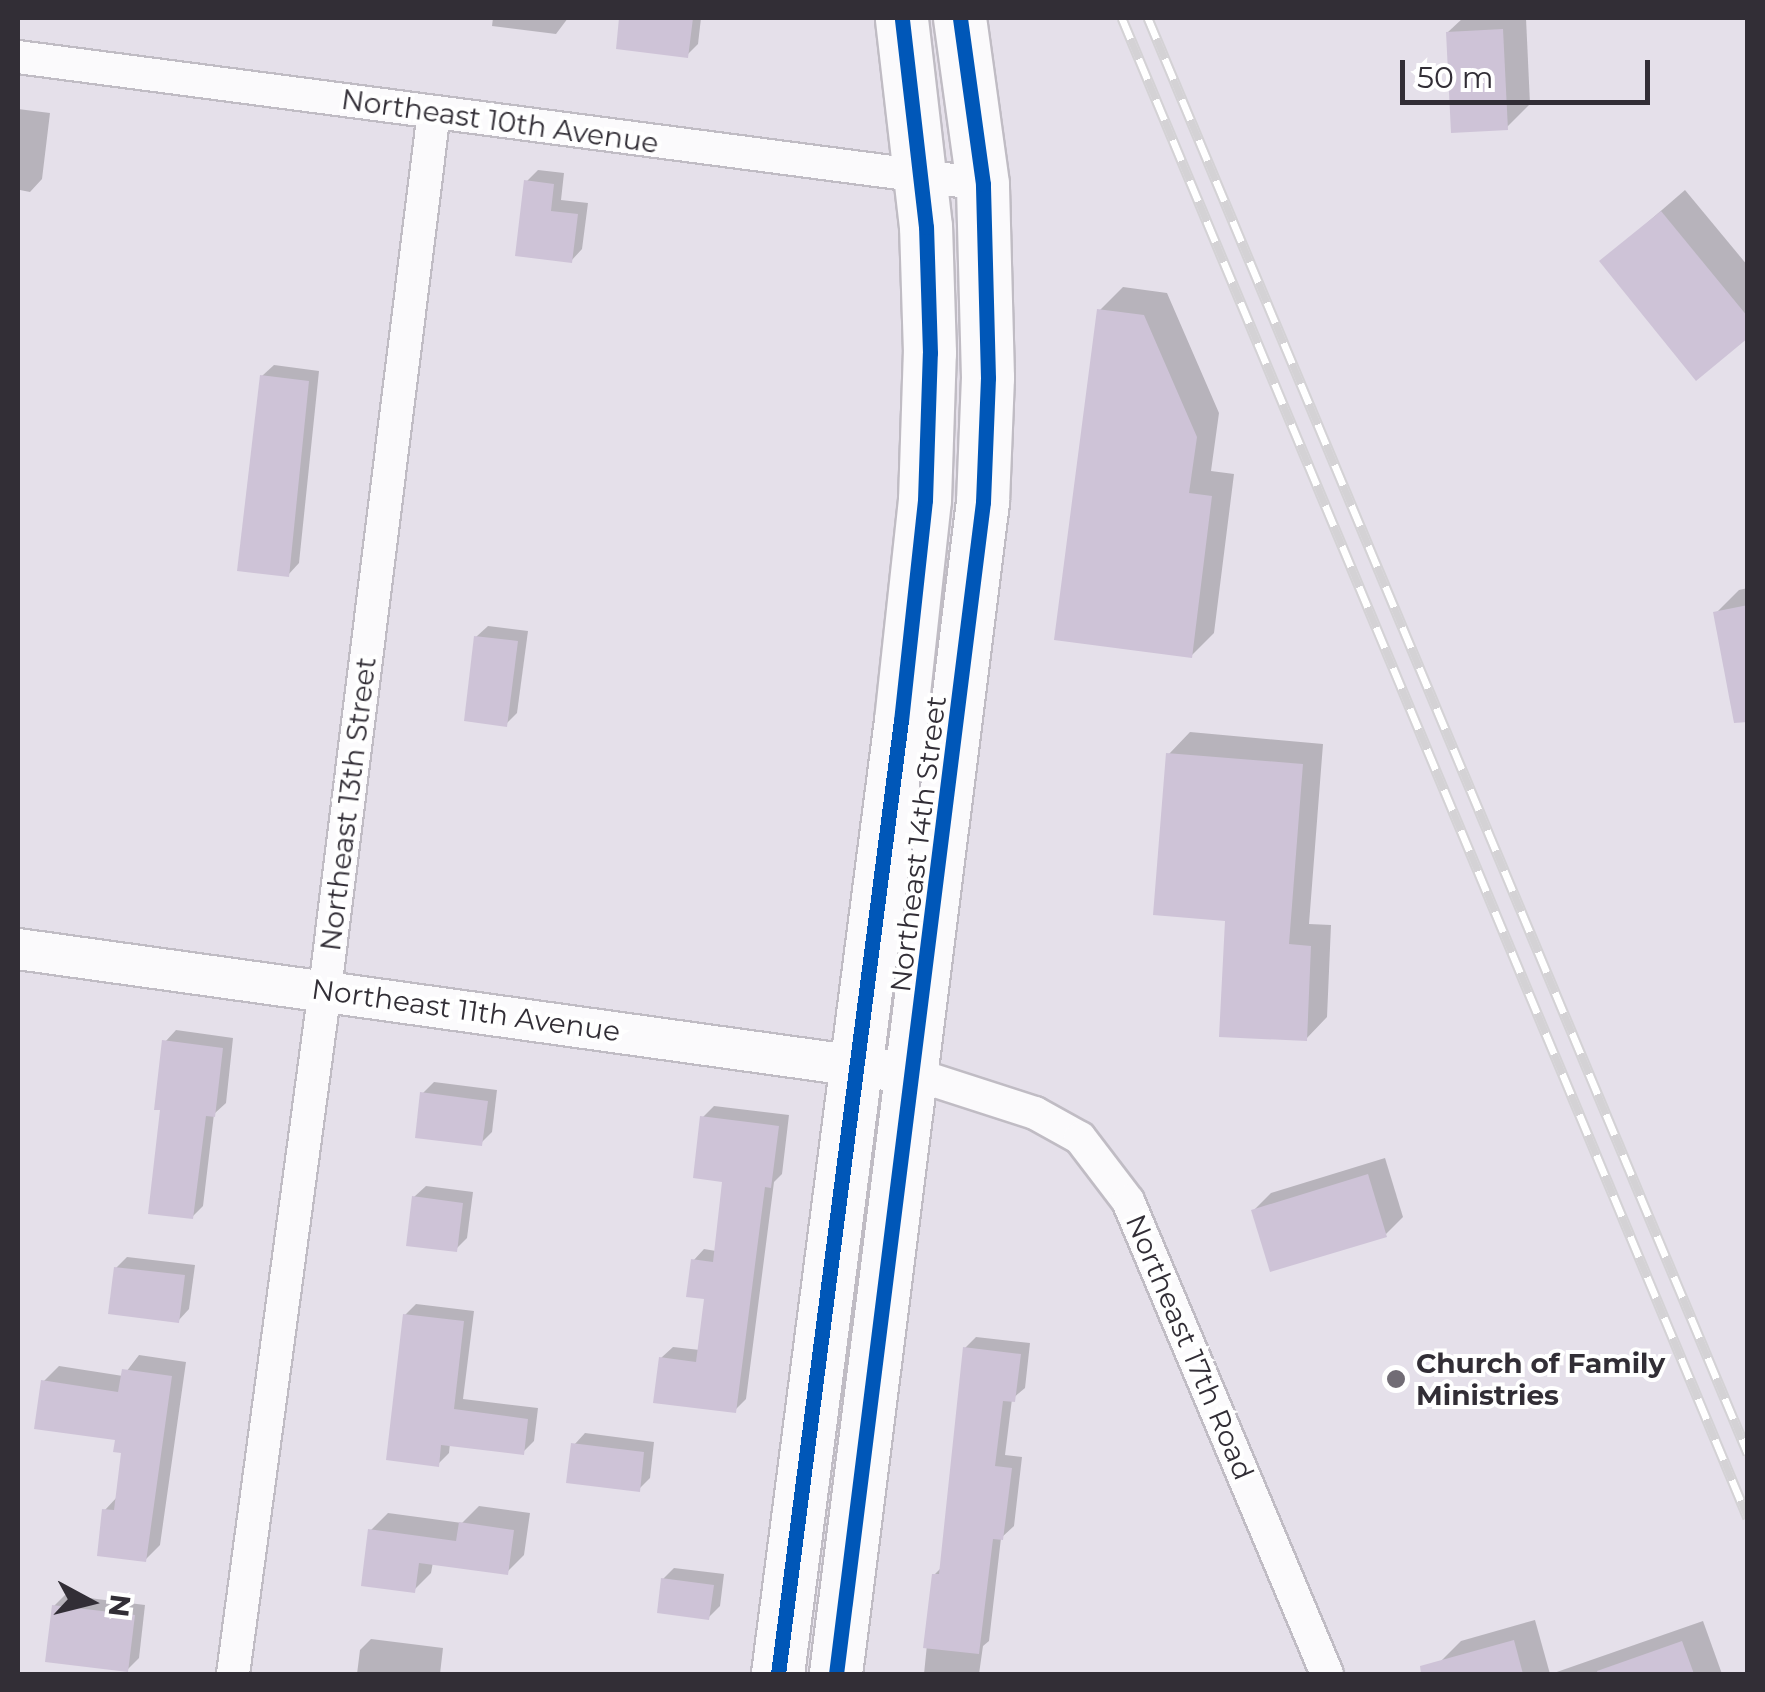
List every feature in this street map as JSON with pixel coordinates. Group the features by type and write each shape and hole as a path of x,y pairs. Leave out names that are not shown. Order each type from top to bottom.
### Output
{"main road":[{"name":"Northeast 14th Street","path":"778,1674 925,500 930,353 922,176 902,18"},
{"name":"Northeast 14th Street","path":"836,1674 983,502 988,378 983,184 960,18"}],"street":[{"name":"Northeast 10th Avenue","path":"18,57 983,184"},
{"name":"Northeast 13th Street","path":"233,1674 325,989 434,112"},
{"name":"Northeast 11th Avenue","path":"18,949 914,1074"},
{"name":"Northeast 17th Road","path":"914,1074 1034,1113 1080,1138 1128,1201 1328,1674"}],"building":[{"path":"619,18 693,18 688,58 616,49"},
{"path":"1503,29 1508,130 1451,133 1446,32"},
{"path":"524,180 554,184 551,211 578,214 572,263 515,256"},
{"path":"1661,211 1748,317 1748,338 1696,381 1599,261"},
{"path":"1097,309 1144,315 1197,437 1189,493 1212,496 1192,658 1054,640"},
{"path":"260,375 309,381 289,577 237,571"},
{"path":"1748,605 1748,722 1734,723 1713,612"},
{"path":"474,636 518,641 507,727 464,721"},
{"path":"1166,753 1303,764 1289,944 1311,946 1307,1041 1219,1037 1225,921 1153,915"},
{"path":"162,1040 223,1048 215,1117 206,1116 193,1219 148,1214 160,1110 154,1110"},
{"path":"420,1092 488,1101 482,1146 415,1138"},
{"path":"700,1116 779,1126 771,1188 765,1187 736,1413 653,1403 659,1357 696,1362 704,1299 686,1297 691,1259 713,1262 722,1182 693,1178"},
{"path":"1368,1174 1387,1237 1270,1272 1251,1210"},
{"path":"412,1196 463,1203 457,1252 406,1246"},
{"path":"114,1267 185,1275 179,1323 108,1314"},
{"path":"403,1314 464,1321 454,1409 528,1419 524,1455 441,1445 439,1467 386,1460"},
{"path":"963,1347 1021,1354 1015,1402 1003,1401 995,1466 1012,1468 1003,1540 993,1539 979,1654 923,1648 932,1574 939,1574"},
{"path":"122,1369 172,1376 146,1562 97,1556 102,1509 114,1510 121,1453 113,1452 115,1440 34,1429 41,1380 118,1392"},
{"path":"571,1443 644,1452 640,1492 566,1483"},
{"path":"459,1522 514,1530 508,1575 419,1563 415,1593 361,1586 368,1529 456,1541"},
{"path":"661,1578 714,1585 709,1620 657,1613"},
{"path":"52,1605 135,1615 128,1672 45,1662"},
{"path":"1514,1640 1523,1674 1421,1674 1420,1666"},
{"path":"1682,1641 1694,1674 1598,1674 1597,1671"}],"railway":[{"path":"1122,18 1748,1518"},
{"path":"1148,18 1748,1454"}],"cycle path":[{"path":"778,1674 901,721 925,500 930,353 926,227 902,18"},
{"path":"836,1674 983,502 988,378 983,184 960,18"}],"place":[{"name":"Church of Family Ministries","path":"1396,1379"}]}
